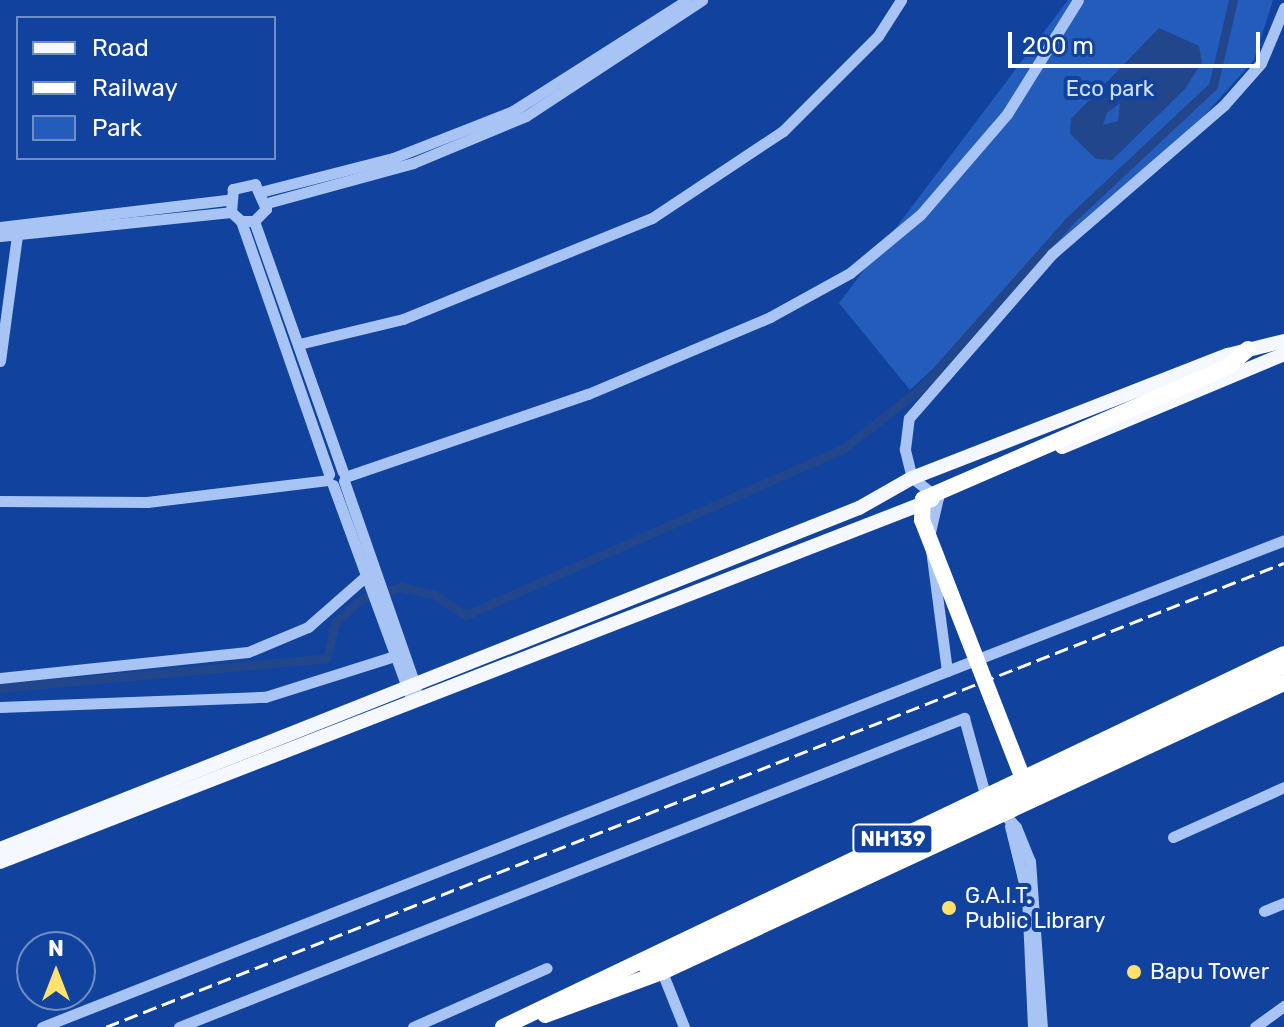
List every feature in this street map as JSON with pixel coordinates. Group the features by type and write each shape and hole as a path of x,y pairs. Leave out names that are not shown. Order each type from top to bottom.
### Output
{"highway":[{"path":"1232,366 1248,349"},
{"path":"1027,789 927,534 923,499 1232,366 1256,366"},
{"name":"NH139","path":"524,1027 641,971 985,794 1284,654"},
{"path":"641,971 1284,666"},
{"name":"NH139","path":"503,1027 1006,819 1066,783 1284,683"},
{"path":"1056,761 1066,783"}],"main road":[{"path":"0,862 859,508 912,478 1248,349 1284,341"},
{"path":"0,849 413,691 938,498 1284,354"}],"street":[{"path":"254,221 266,197 393,158 513,111 687,0"},
{"path":"337,478 233,211 244,183 266,197 402,167 526,116 702,0"},
{"path":"299,344 403,319 652,218 783,131 878,36 901,0"},
{"path":"0,501 147,502 337,478 588,394 770,317 850,273 921,214 1007,114 1078,0"},
{"path":"947,671 931,575 938,498 912,478 905,449 909,418 1052,254 1224,105 1261,63 1284,8"},
{"path":"0,236 233,211"},
{"path":"0,227 233,211 254,221 299,344 370,579 413,691"},
{"path":"0,361 17,235"},
{"path":"42,1027 1284,540"},
{"path":"0,678 248,652 308,627 370,579"},
{"path":"380,603 395,656 413,691"},
{"path":"0,707 265,697 395,656"},
{"path":"179,1027 964,718 985,794 1026,848 1042,1027"},
{"path":"1173,837 1284,787"},
{"path":"1031,899 1033,1027"},
{"path":"1264,911 1284,903"},
{"path":"413,1027 547,968"},
{"path":"641,971 684,1027"},
{"path":"1255,1027 1284,1006"}],"green space":[{"name":"Eco park","path":"1068,0 1273,0 1254,60 1186,136 910,390 839,303"}],"shaded area":[{"path":"1159,28 1199,46 1202,62 1185,89 1112,160 1096,159 1070,134 1071,119","holes":["1120,103 1118,121 1103,125 1107,113"]}],"waterway":[{"path":"0,688 327,658 335,623 361,599 401,587 435,595 466,615 844,448 920,389 1069,221 1213,86 1233,0"}],"railway":[{"path":"106,1027 1284,563"}],"place":[{"name":"G.A.I.T. Public Library","path":"949,908"},
{"name":"Bapu Tower","path":"1134,972"}]}
